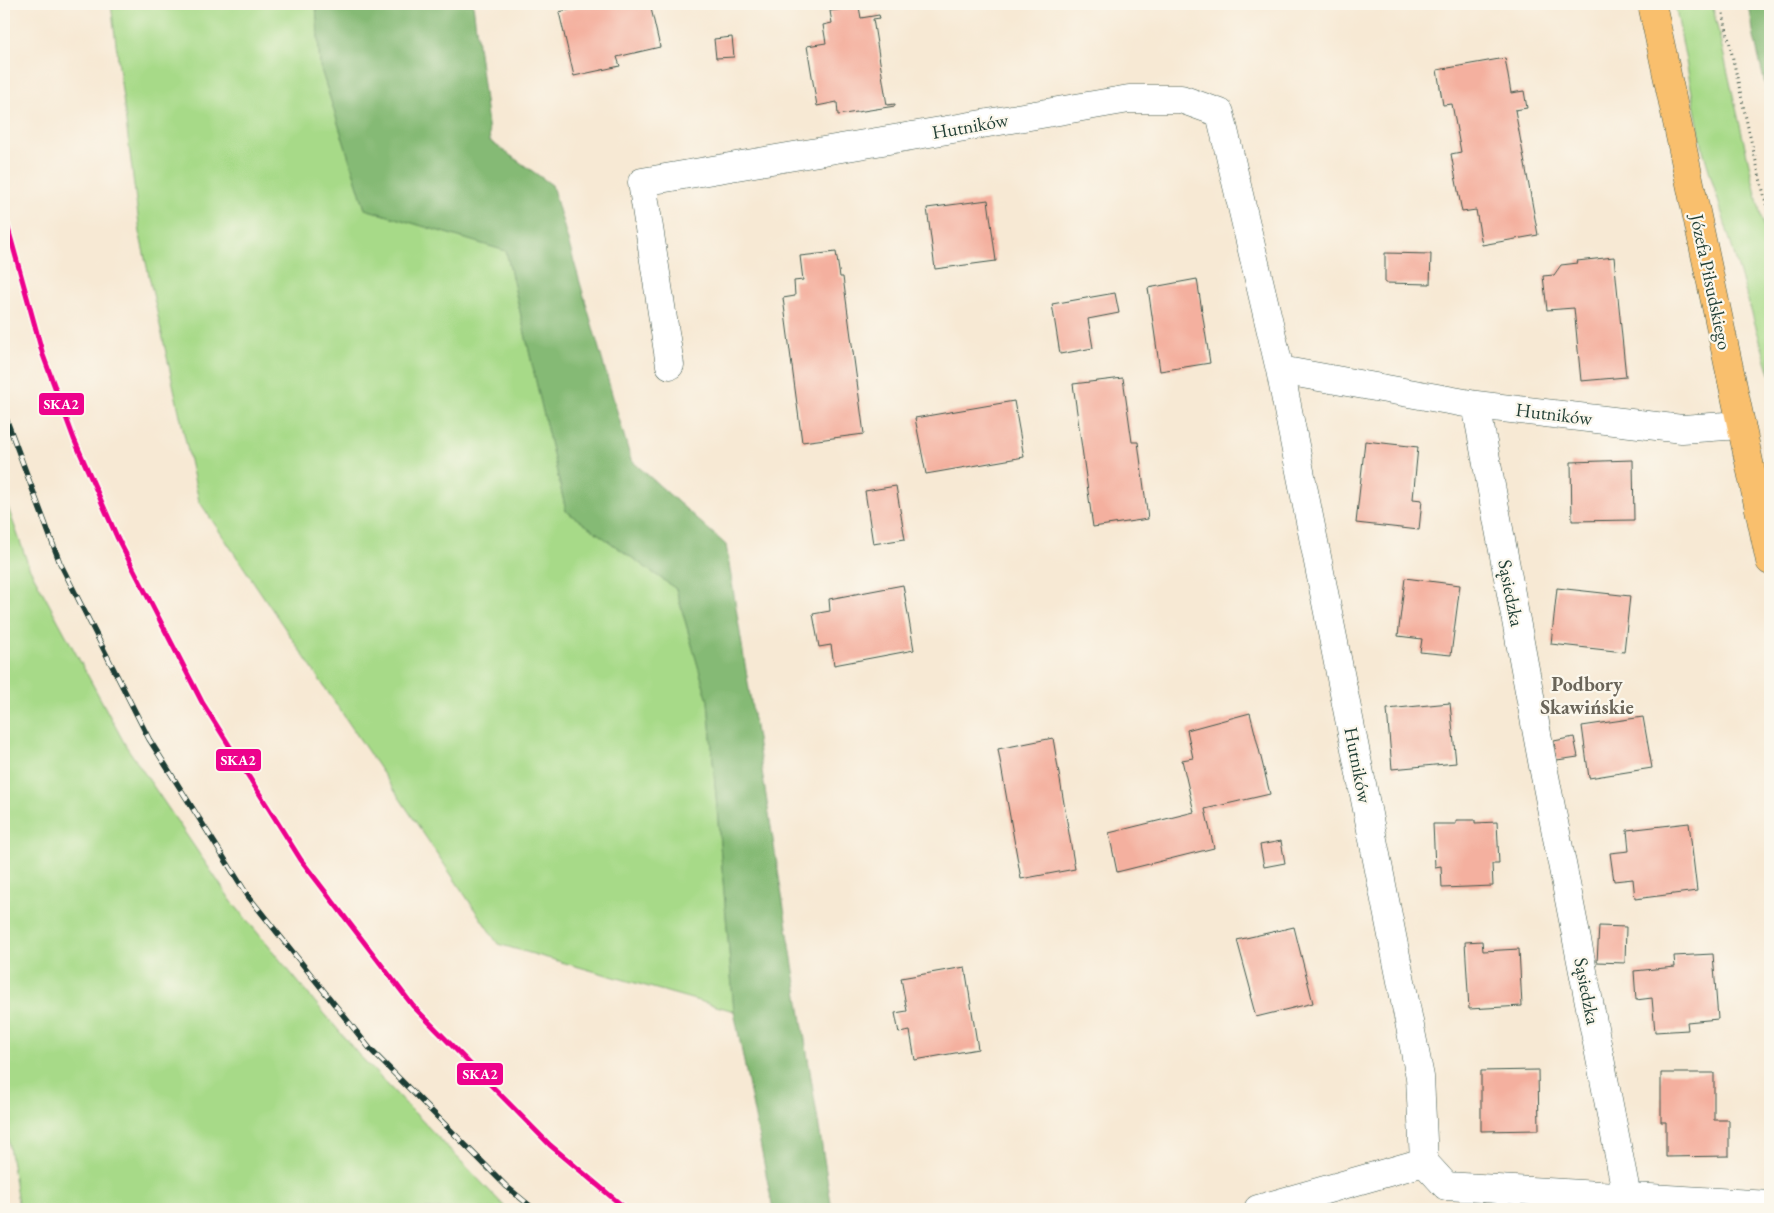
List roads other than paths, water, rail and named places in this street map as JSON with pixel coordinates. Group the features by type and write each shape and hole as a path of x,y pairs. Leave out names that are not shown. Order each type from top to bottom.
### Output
{"main road":[{"name":"Józefa Piłsudskiego","path":"1652,4 1770,561"}],"street":[{"name":"Hutników","path":"670,366 642,182 1129,99 1181,99 1220,114 1280,370 1420,1077 1424,1162"},
{"name":"Hutników","path":"1280,370 1476,405 1682,428 1741,425"},
{"name":"Sąsiedzka","path":"1476,405 1627,1197"},
{"path":"1258,1209 1424,1162 1446,1186 1770,1204"}],"railway":[{"path":"4,413 60,563 149,739 248,896 371,1050 506,1186 534,1209"}],"district":[{"name":"Podbory Skawińskie","path":"1587,696"}]}
